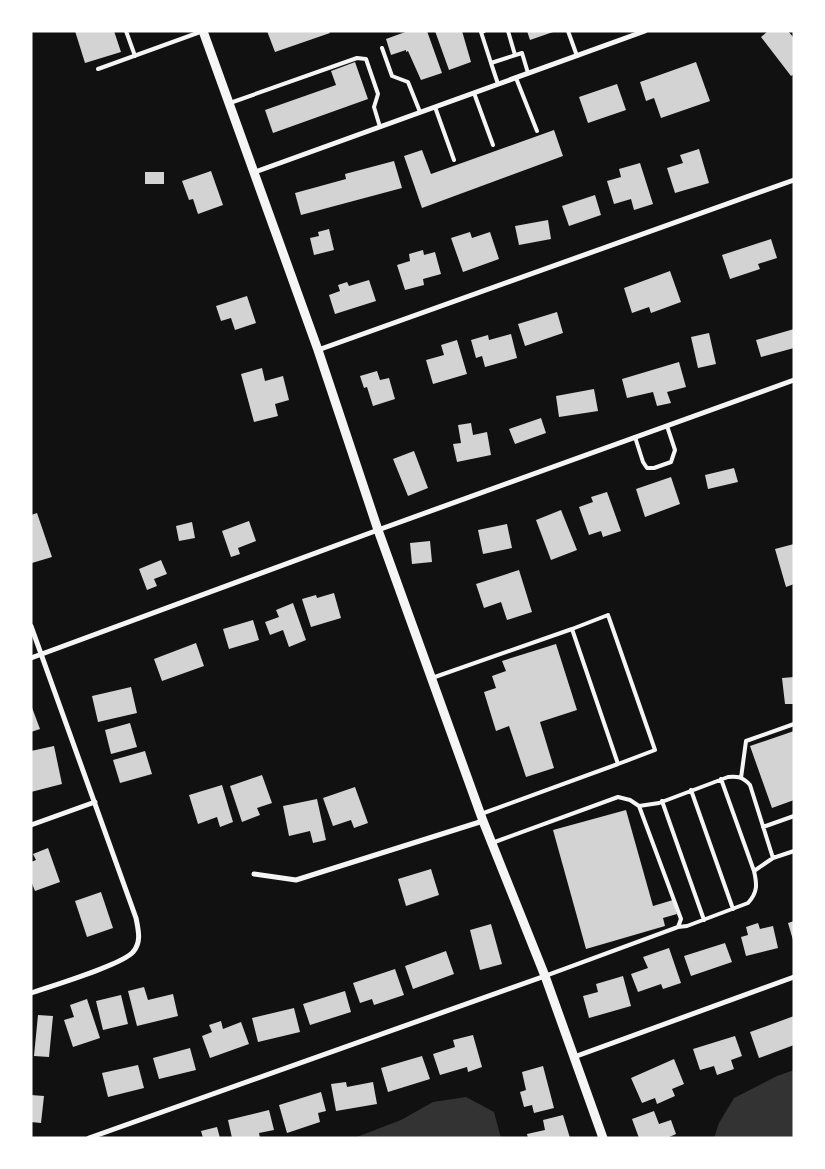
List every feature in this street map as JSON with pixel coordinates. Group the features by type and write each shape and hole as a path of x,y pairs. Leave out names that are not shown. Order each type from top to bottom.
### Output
{"street":[{"path":"203,31 255,172 318,350 378,530 482,818 545,976 603,1138"},
{"path":"255,172 645,31"},
{"path":"318,350 794,180"},
{"path":"31,658 794,380"},
{"path":"31,626 136,918 139,938 134,952 118,962 31,993"},
{"path":"31,825 95,802"},
{"path":"254,874 296,880 482,818"},
{"path":"89,1138 545,976"},
{"path":"574,1057 794,978"}],"lane":[{"path":"126,31 135,56"},
{"path":"98,70 203,31"},
{"path":"484,31 481,32 498,84"},
{"path":"508,31 516,55"},
{"path":"568,31 577,56"},
{"path":"382,48 392,76 408,82 420,112"},
{"path":"491,63 522,53 528,73"},
{"path":"230,103 357,58 366,59 378,94 374,107 380,127"},
{"path":"516,78 537,131"},
{"path":"474,93 493,145"},
{"path":"435,107 454,160"},
{"path":"635,437 643,462 647,468 654,468 671,462 675,450 667,426"},
{"path":"432,678 608,616 655,750 482,818"},
{"path":"572,629 618,764"},
{"path":"741,778 746,741 794,724"},
{"path":"639,806 650,805 721,779 737,776 745,779 750,785 773,858"},
{"path":"545,976 678,927 704,920 748,903 754,897 757,887 754,871 721,779"},
{"path":"691,790 733,909"},
{"path":"492,843 618,797 630,800 639,806 681,919 678,927"},
{"path":"662,801 704,920"},
{"path":"763,827 794,816"},
{"path":"754,871 773,858 794,851"}],"shaded area":[{"path":"794,1070 794,1138 714,1138 719,1123 734,1098 777,1076"},
{"path":"466,1097 494,1112 501,1138 354,1138 401,1120 433,1102"}],"building":[{"path":"75,31 114,31 121,52 85,63"},
{"path":"267,31 329,31 330,33 275,52"},
{"path":"408,31 427,31 442,73 421,80 408,51 391,55 386,39"},
{"path":"435,31 462,31 471,62 449,70"},
{"path":"527,31 553,31 553,32 530,40"},
{"path":"768,31 788,31 794,38 794,74 791,76 761,37"},
{"path":"355,62 368,99 273,133 265,110 336,85 331,71"},
{"path":"696,62 710,101 661,118 654,98 646,101 640,82"},
{"path":"617,84 626,110 588,123 579,97"},
{"path":"554,130 563,156 422,208 404,156 422,150 431,174"},
{"path":"699,149 709,183 675,193 667,168 683,163 680,155"},
{"path":"394,161 402,188 301,215 295,193 346,179 345,174"},
{"path":"640,163 653,204 634,210 631,199 614,204 607,181 621,177 619,169"},
{"path":"211,171 223,205 198,214 193,199 189,200 182,181"},
{"path":"145,172 164,172 164,184 145,184"},
{"path":"595,195 601,215 569,226 562,206"},
{"path":"548,220 551,239 519,245 515,226"},
{"path":"329,229 334,250 314,255 310,238 319,236 318,232"},
{"path":"470,232 472,238 490,232 499,259 463,272 451,238"},
{"path":"771,239 777,258 758,264 760,269 730,279 722,255"},
{"path":"423,250 424,255 435,252 441,274 423,279 424,285 405,290 397,265 410,261 409,254"},
{"path":"670,271 681,302 651,313 649,307 632,313 624,288"},
{"path":"369,280 376,301 335,314 329,295 340,291 338,285 347,282 349,286"},
{"path":"247,296 256,323 235,330 231,318 221,321 216,306"},
{"path":"557,312 563,333 525,346 518,324"},
{"path":"794,329 794,348 761,357 756,340"},
{"path":"709,333 716,364 698,368 691,337"},
{"path":"511,334 517,358 485,367 482,356 476,358 471,340 488,335 489,340"},
{"path":"457,340 467,374 433,384 426,360 444,355 441,345"},
{"path":"679,362 686,387 667,392 671,403 657,406 653,392 627,398 622,379"},
{"path":"262,368 265,381 283,376 289,400 275,404 278,416 254,422 241,374"},
{"path":"377,371 380,380 389,378 395,399 373,406 367,387 364,388 360,376"},
{"path":"594,389 598,411 559,417 556,396"},
{"path":"541,418 546,433 515,444 509,429"},
{"path":"471,423 473,435 487,432 491,455 457,462 453,444 461,443 458,425"},
{"path":"414,451 428,488 408,496 393,459"},
{"path":"734,468 738,482 708,489 705,475"},
{"path":"671,477 680,504 645,517 636,489"},
{"path":"607,492 621,531 603,537 601,531 589,535 579,507 593,502 591,497"},
{"path":"561,510 577,550 551,560 536,520"},
{"path":"37,513 52,557 32,563 31,515"},
{"path":"249,521 256,541 238,548 240,554 231,557 222,531"},
{"path":"192,522 195,538 179,541 176,526"},
{"path":"507,524 512,548 483,554 478,530"},
{"path":"430,541 432,562 412,564 410,543"},
{"path":"794,544 794,584 786,587 775,549"},
{"path":"161,560 167,574 154,579 157,586 147,590 139,569"},
{"path":"519,570 532,612 507,620 501,602 484,608 476,584"},
{"path":"334,593 341,618 311,627 302,599 316,595 317,598"},
{"path":"293,603 306,640 289,647 283,630 270,635 265,622 279,617 276,610"},
{"path":"253,620 259,640 229,649 223,629"},
{"path":"196,643 204,666 162,681 154,659"},
{"path":"556,644 577,710 540,722 554,768 526,777 509,726 496,731 484,692 496,688 492,676 506,671 502,661"},
{"path":"794,677 794,704 785,704 782,678"},
{"path":"131,687 137,713 98,722 92,696"},
{"path":"31,705 40,729 31,732"},
{"path":"130,723 137,747 111,754 105,730"},
{"path":"794,731 794,800 772,808 750,746"},
{"path":"54,746 62,784 31,792 31,751"},
{"path":"145,751 152,774 120,783 113,760"},
{"path":"262,775 272,803 257,808 260,815 242,822 230,786"},
{"path":"222,785 233,822 220,827 217,817 198,824 189,795"},
{"path":"355,787 368,823 354,828 351,820 333,826 323,798"},
{"path":"317,799 326,840 313,843 310,831 289,836 283,806"},
{"path":"626,810 653,906 673,900 677,914 663,918 665,926 586,949 553,830"},
{"path":"48,848 60,882 35,891 31,881 31,862 36,860 33,854"},
{"path":"431,869 439,895 406,906 398,879"},
{"path":"101,892 113,928 87,937 75,901"},
{"path":"794,921 794,940 793,940 788,923"},
{"path":"758,923 760,929 773,926 778,948 746,956 741,937 748,935 746,927"},
{"path":"491,924 502,964 480,970 470,930"},
{"path":"725,943 732,962 691,976 684,956"},
{"path":"669,948 681,983 663,989 661,984 638,992 631,974 648,968 643,957"},
{"path":"446,951 454,974 413,989 405,966"},
{"path":"395,969 404,995 374,1005 372,999 360,1003 353,983"},
{"path":"623,976 631,1006 589,1018 583,996 598,992 596,984"},
{"path":"144,987 148,1000 173,994 178,1016 137,1026 128,991"},
{"path":"345,991 351,1012 310,1025 303,1004"},
{"path":"121,995 128,1024 103,1030 96,1001"},
{"path":"87,999 100,1038 73,1047 64,1020 74,1017 70,1005"},
{"path":"294,1008 300,1032 258,1042 252,1018"},
{"path":"38,1015 53,1016 49,1057 34,1056"},
{"path":"794,1016 794,1045 759,1058 750,1032"},
{"path":"221,1021 223,1029 241,1022 249,1044 210,1058 202,1036 212,1032 209,1025"},
{"path":"473,1035 482,1067 468,1072 467,1067 440,1075 433,1054 455,1047 453,1040"},
{"path":"735,1036 742,1056 731,1060 734,1069 717,1075 714,1066 700,1070 693,1049"},
{"path":"190,1048 196,1070 159,1079 153,1058"},
{"path":"422,1056 430,1079 388,1092 381,1068"},
{"path":"674,1059 684,1084 672,1089 675,1096 657,1104 655,1098 642,1103 631,1078"},
{"path":"138,1065 144,1088 108,1097 102,1073"},
{"path":"543,1066 554,1108 534,1113 532,1105 524,1107 520,1092 526,1090 522,1072"},
{"path":"346,1082 347,1087 373,1082 377,1104 336,1111 331,1084"},
{"path":"321,1092 326,1111 318,1113 320,1122 287,1133 279,1105"},
{"path":"31,1095 44,1096 41,1123 31,1122"},
{"path":"269,1110 274,1130 259,1133 260,1138 232,1138 228,1120"},
{"path":"654,1111 659,1124 671,1120 676,1134 667,1138 639,1138 632,1119"},
{"path":"563,1115 570,1138 528,1138 527,1134 545,1130 543,1120"},
{"path":"217,1127 220,1138 203,1138 201,1131"}]}
